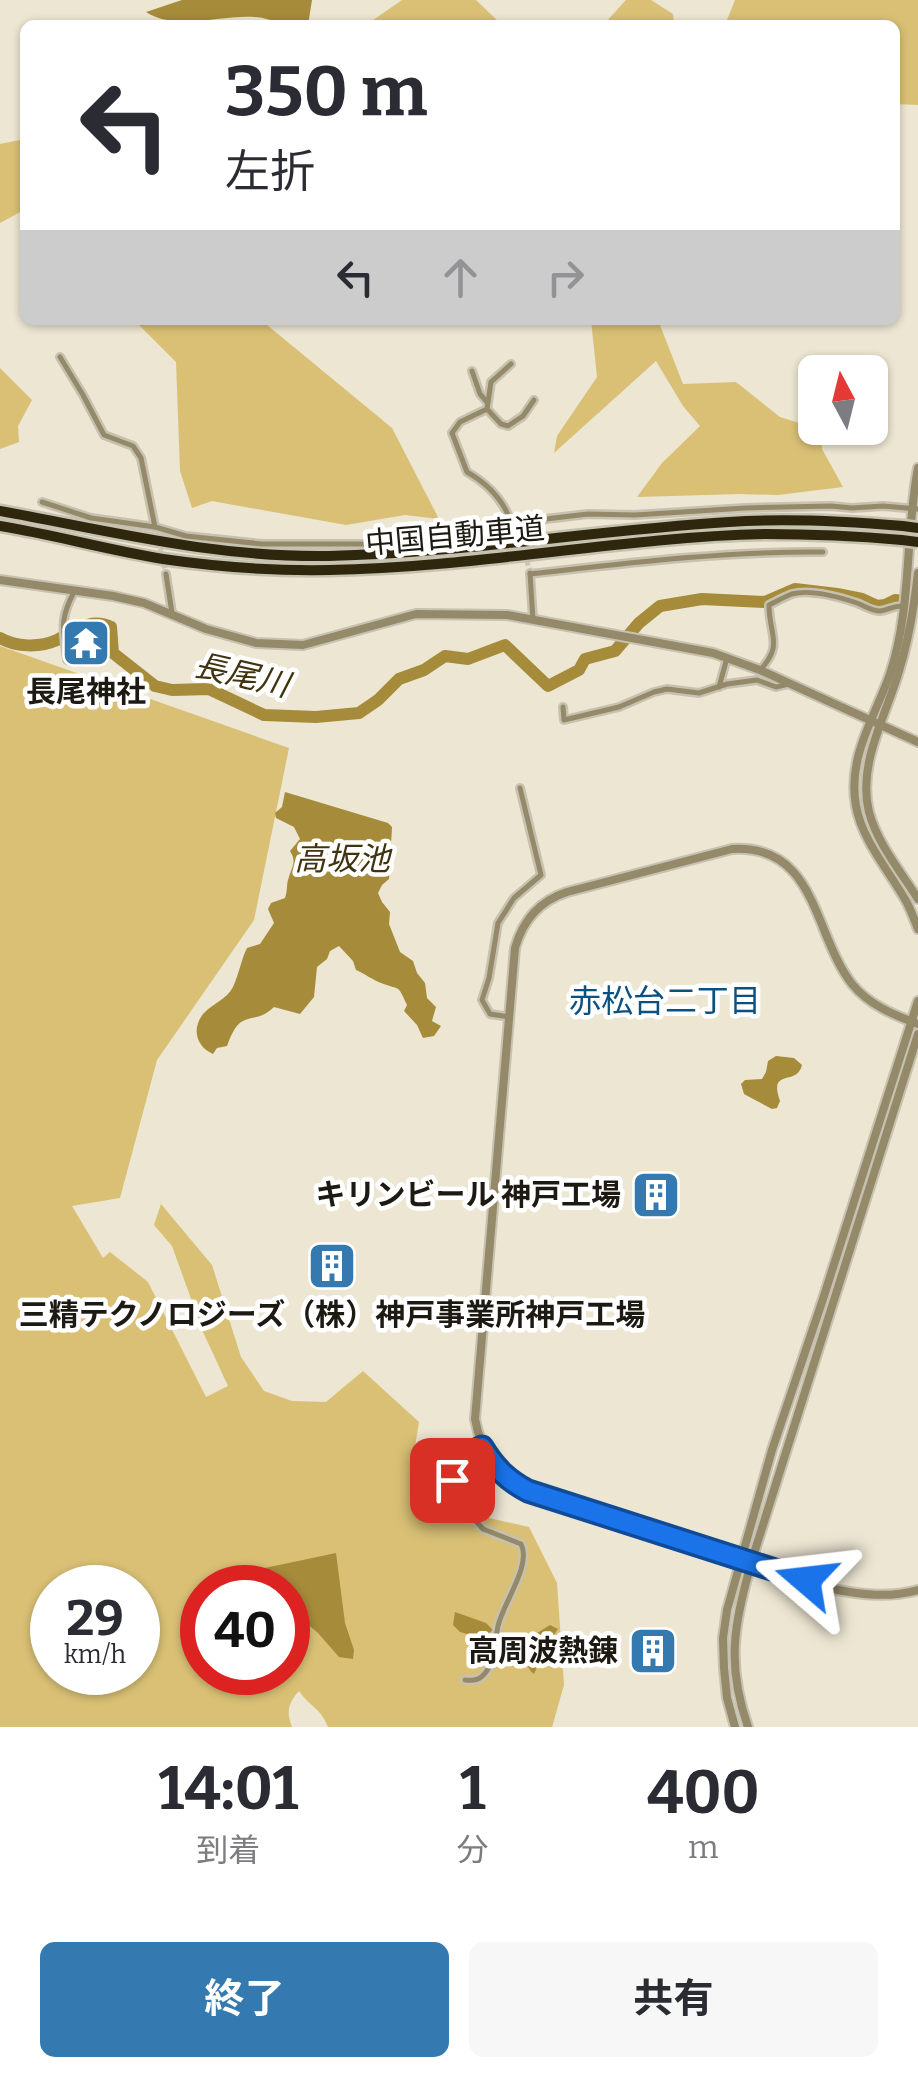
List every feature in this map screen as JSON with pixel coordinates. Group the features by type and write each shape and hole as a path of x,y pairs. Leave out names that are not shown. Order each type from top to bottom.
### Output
{"highway":[{"name":"中国自動車道","path":"0,508 195,548 327,556 443,550 733,521 846,521 918,528"},
{"name":"中国自動車道","path":"0,526 161,558 292,570 401,568 764,534 822,534 918,542"}],"street":[{"path":"60,357 104,434 133,446 141,458 155,527"},
{"path":"511,364 491,382 487,405 460,422 452,433 466,472 487,483 512,523"},
{"path":"472,371 478,390 500,424 508,426 524,416 534,400"},
{"path":"918,468 898,643 874,723 867,774 867,800 876,832 918,899"},
{"path":"42,502 91,518 155,527 186,536 262,544 365,544 472,536 512,523 588,514 636,516 832,506 915,508"},
{"path":"533,620 530,572 668,559 824,552"},
{"path":"918,573 910,633 898,675 855,769 856,808 862,827 908,904 918,929"},
{"path":"166,574 172,614"},
{"path":"0,580 144,603 244,640 304,645 416,614 507,615 684,646 760,670 918,742"},
{"path":"75,590 64,610 62,624 67,660 80,662"},
{"path":"760,670 775,647 770,605 790,595 818,594 875,611 904,606"},
{"path":"719,687 728,658"},
{"path":"563,707 564,720 619,707 654,692 699,692 756,680 776,687 790,684"},
{"path":"510,1016 490,1014 482,1000 498,923 514,898 542,875 520,788"},
{"path":"915,1023 881,1008 855,988 796,873 765,852 742,848 720,852 567,892 543,903 525,922 515,948 475,1418 482,1447 499,1471 528,1491 751,1564 854,1593 891,1596 918,1590"},
{"path":"735,1727 727,1698 723,1638 726,1610 772,1450 915,1023 918,1001"},
{"path":"748,1727 733,1665 734,1632 751,1564 918,1034"},
{"path":"466,1680 483,1677 490,1668 500,1617 525,1551 521,1544 484,1529 452,1480 454,1463 482,1447"}],"shaded area":[{"path":"402,0 476,0 497,20 373,20"},
{"path":"626,0 651,0 673,14 674,20 608,20"},
{"path":"735,0 918,0 918,105 900,104 900,20 727,20"},
{"path":"20,140 20,212 0,223 0,144"},
{"path":"139,325 267,325 392,428 439,519 405,515 346,525 212,501 192,508 180,471 176,362"},
{"path":"592,325 660,325 683,384 736,382 780,417 798,423 798,445 822,445 843,487 778,495 637,497 662,463 700,426 656,361 554,453 557,436 597,377"},
{"path":"0,368 32,400 18,426 19,442 0,449"},
{"path":"0,646 289,748 254,920 157,1060 120,1198 72,1206 103,1258 110,1252 148,1282 206,1397 228,1386 203,1332 172,1246 154,1225 161,1204 212,1265 241,1357 264,1391 292,1401 326,1402 363,1371 419,1422 413,1459 441,1507 529,1527 557,1583 564,1685 552,1727 328,1727 303,1695 310,1695 310,1565 180,1565 180,1695 296,1695 289,1708 292,1727 0,1727"}],"water":[{"path":"182,0 312,0 309,20 166,20 146,12"},
{"name":"高坂池","path":"285,792 392,827 389,879 378,893 390,912 389,924 400,952 413,961 425,983 427,998 436,1007 432,1021 441,1026 434,1036 423,1038 404,1011 407,1005 400,990 356,970 339,946 317,967 314,997 300,1014 274,1007 241,1022 227,1046 217,1048 213,1054 200,1042 199,1020 230,991 247,948 260,944 274,923 268,909 271,903 285,898 293,864 290,851 300,839 294,827 276,818"},
{"path":"776,1056 794,1058 802,1065 795,1075 780,1080 780,1101 772,1109 744,1094 741,1084 762,1079 768,1061"},
{"path":"336,1553 353,1659 339,1657 310,1626 310,1565 279,1565"},
{"path":"455,1612 486,1623 493,1630 482,1638 460,1632 453,1625"},
{"path":"550,1625 558,1629 534,1674 526,1662 526,1640"}],"waterway":[{"name":"長尾川","path":"0,638 20,645 43,644 83,626 103,624 111,627 113,653 155,686 172,690 209,689 264,715 316,717 359,713 399,679 424,670 445,656 468,659 505,645 548,686 579,670 585,659 615,651 660,606 702,599 765,602 795,589 862,599 877,606 895,600 918,604"}],"tunnel":[{"path":"155,527 166,574"},
{"path":"524,554 530,570"}],"place":[{"name":"長尾神社","path":"86,643"},
{"name":"キリンビール 神戸工場","path":"656,1195"},
{"name":"三精テクノロジーズ（株）神戸事業所神戸工場","path":"332,1266"},
{"name":"高周波熱錬","path":"653,1651"}],"district":[{"name":"赤松台二丁目","path":"665,1001"}],"route":[{"path":"452,1480 454,1463 482,1447 499,1471 528,1491 806,1580"}]}
